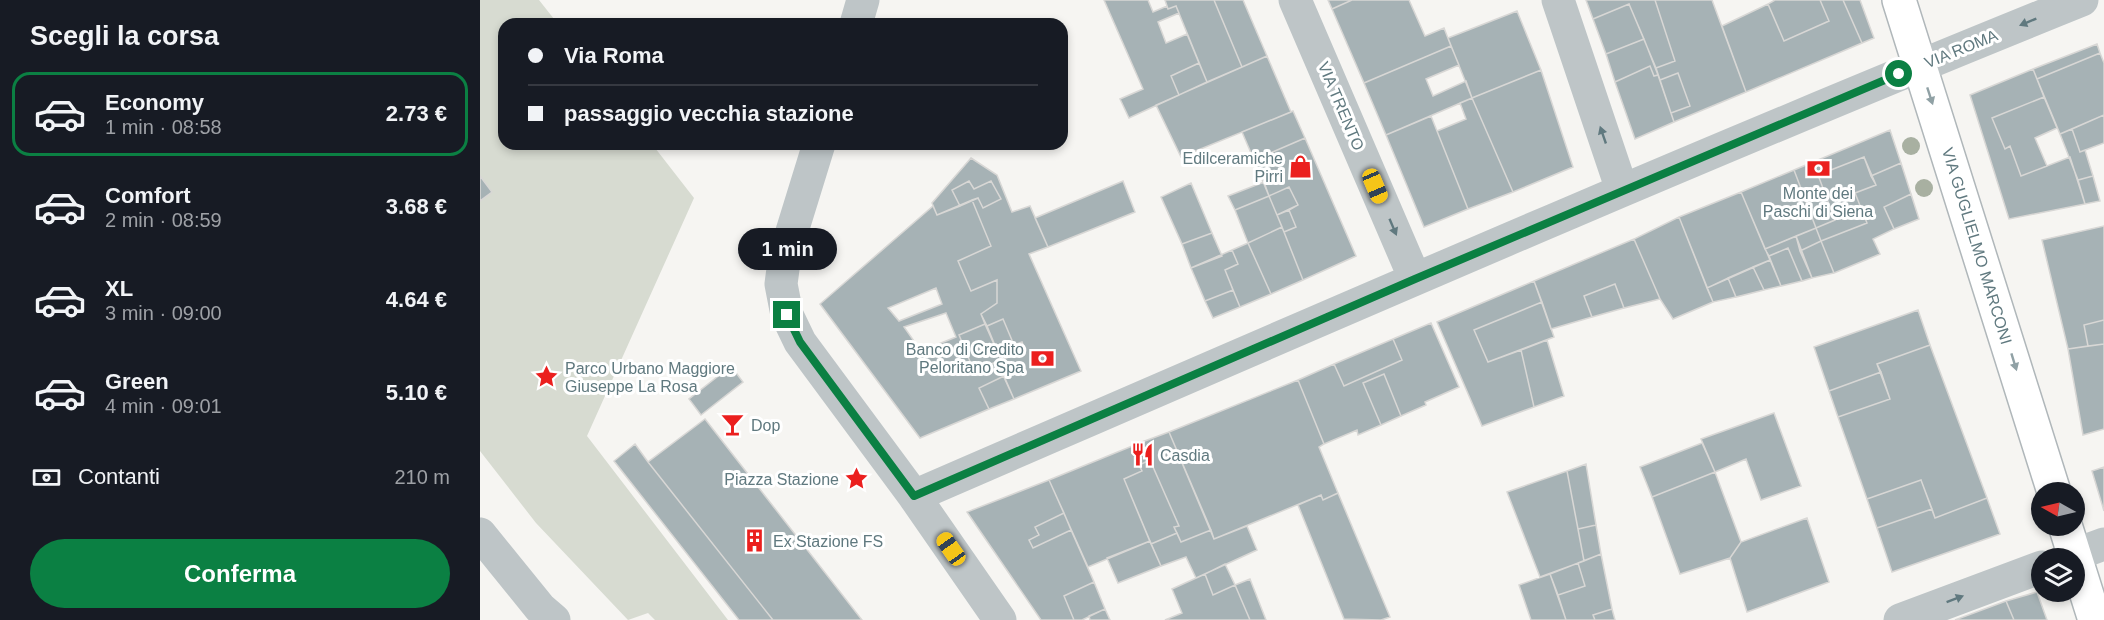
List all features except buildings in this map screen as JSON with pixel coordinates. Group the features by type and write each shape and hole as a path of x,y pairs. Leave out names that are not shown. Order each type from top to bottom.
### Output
{"main road":[{"name":"VIA GUGLIELMO MARCONI","path":"1899,0 2052,482"},
{"path":"2077,546 2095,620"}],"street":[{"path":"858,18 863,0"},
{"name":"VIA TRENTO","path":"1295,0 1415,279"},
{"path":"1558,0 1622,190"},
{"name":"VIA ROMA","path":"914,496 1622,190 2082,0"},
{"path":"817,150 785,254 781,284 787,315 800,342 914,496 1000,620"},
{"path":"480,534 540,608 554,620"},
{"path":"1900,620 2031,571"}],"shaded area":[{"name":"Parco Urbano Maggiore Giuseppe La Rosa","path":"480,0 539,0 553,18 498,18 498,150 657,150 694,198 587,436 728,620 655,620 648,613 628,620 536,523 480,451"}],"place":[{"name":"Edilceramiche Pirri","path":"1301,167"},
{"name":"Monte dei Paschi di Siena","path":"1818,168"},
{"name":"Banco di Credito Peloritano Spa","path":"1042,358"},
{"name":"Parco Urbano Maggiore Giuseppe La Rosa","path":"547,377"},
{"name":"Dop","path":"733,425"},
{"name":"Casdia","path":"1142,455"},
{"name":"Piazza Stazione","path":"857,479"},
{"name":"Ex Stazione FS","path":"755,541"}],"route":[{"path":"787,315 800,342 914,496 1622,190 1899,74"}]}
